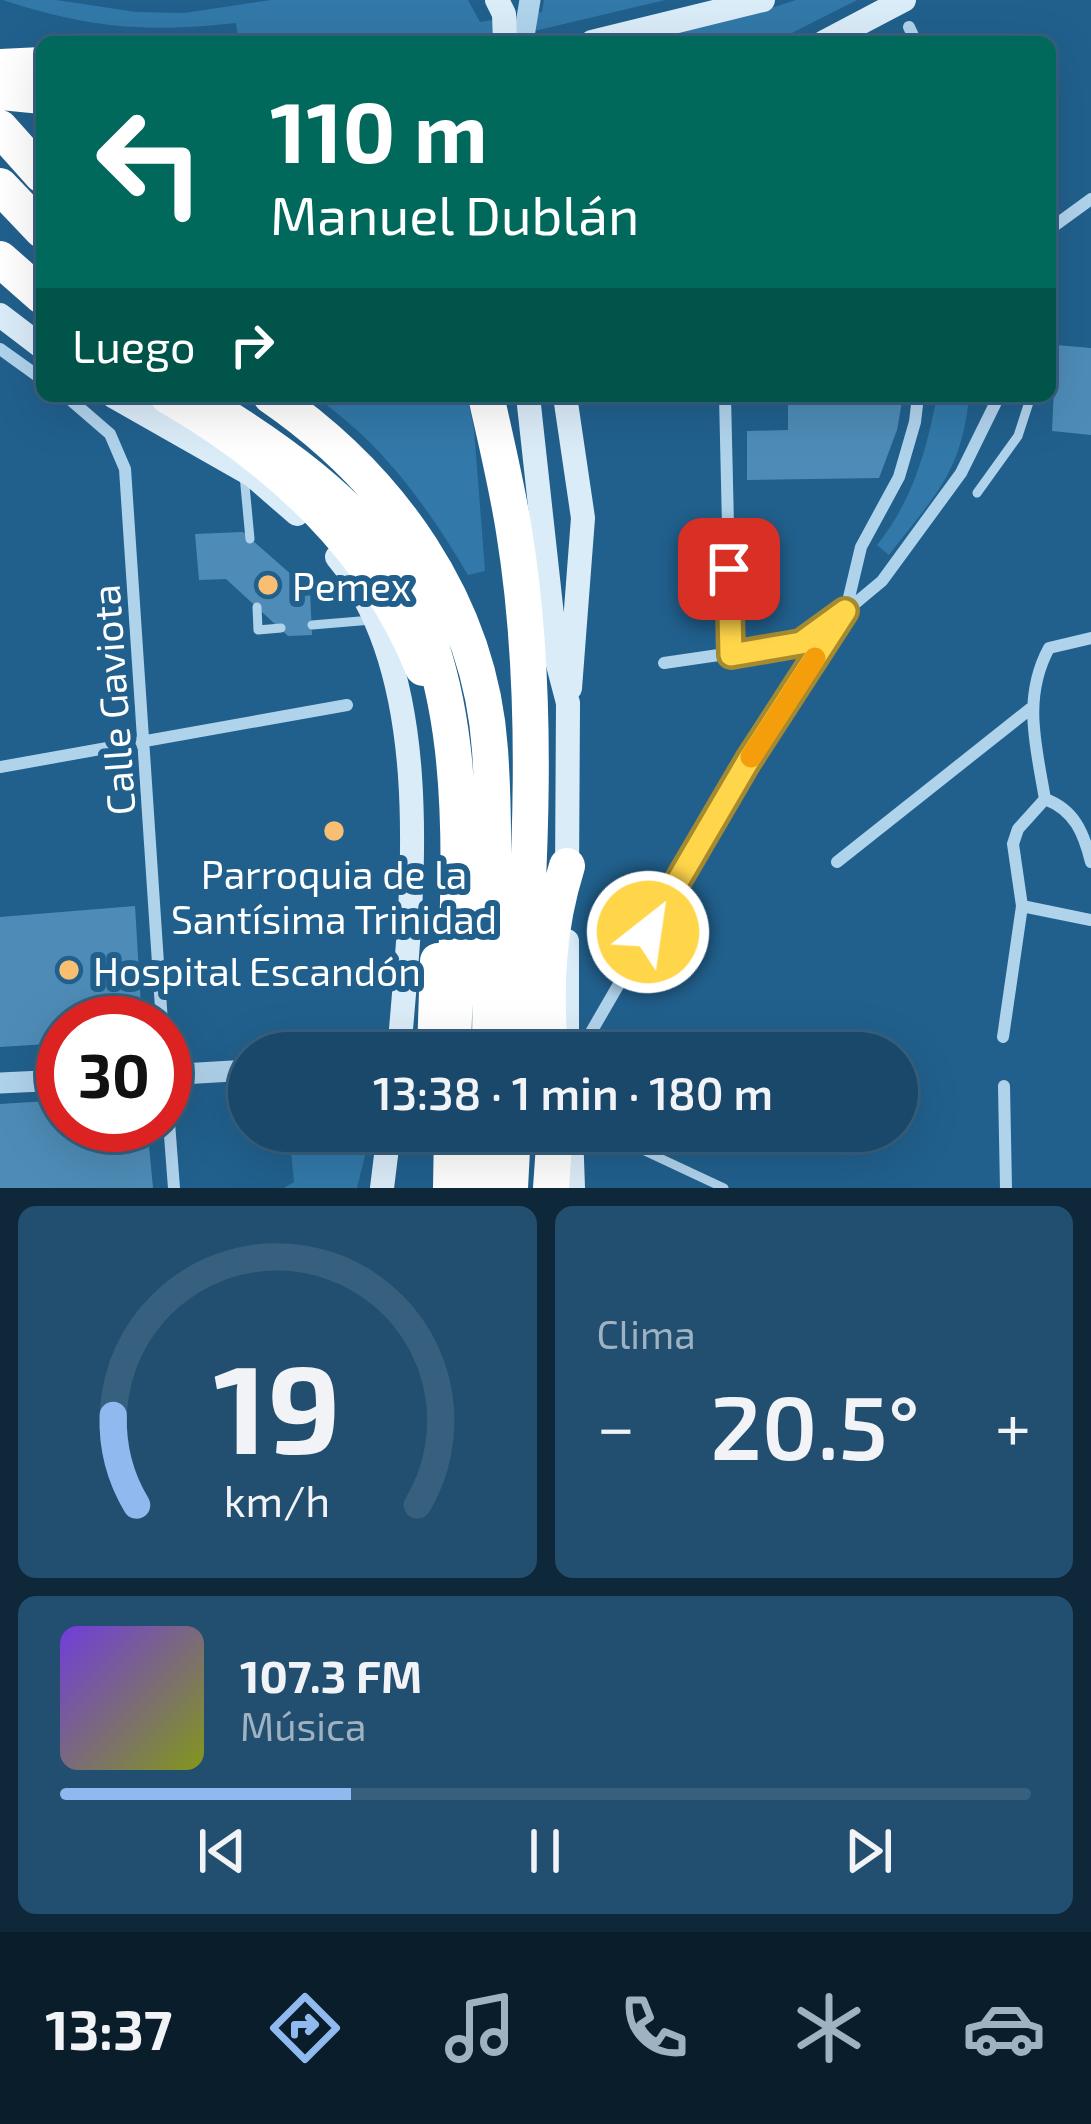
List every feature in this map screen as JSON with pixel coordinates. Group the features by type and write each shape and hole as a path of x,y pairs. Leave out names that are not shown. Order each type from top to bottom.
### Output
{"highway":[{"path":"0,67 36,65"},
{"path":"0,92 36,95"},
{"path":"0,128 36,168"},
{"path":"0,186 36,224"},
{"path":"0,202 36,237"},
{"path":"0,259 36,291"},
{"path":"0,275 36,307"},
{"path":"177,402 268,462 327,520 391,603 423,669 441,762 435,1032"},
{"path":"201,402 238,423 328,492 378,544 404,586 425,635 450,723 457,788 453,1032"},
{"path":"276,402 333,452 436,573 466,625 485,674 498,755"},
{"path":"278,402 320,429 395,508 434,567 466,640 490,748 489,1032"},
{"path":"487,402 514,532 526,640 528,856 519,1032"},
{"path":"490,1032 505,590 494,433"},
{"path":"528,856 544,1032"},
{"path":"546,1032 548,950 567,866"},
{"path":"431,1188 432,1152"},
{"path":"451,1188 452,1152"},
{"path":"488,1152 488,1188"},
{"path":"510,1188 512,1152"}],"main road":[{"path":"616,36 763,0"},
{"path":"835,36 904,0"},
{"path":"507,36 515,6"},
{"path":"0,315 36,342"},
{"path":"124,402 243,470 281,499 347,569 373,620 398,690 411,791 400,1032"},
{"path":"529,402 557,661 568,703"},
{"path":"566,402 583,518 568,703 567,1032"},
{"path":"382,1188 386,1152"}],"street":[{"path":"515,6 522,36"},
{"path":"910,27 914,36"},
{"path":"1056,225 1091,199"},
{"path":"0,349 36,375"},
{"name":"Calle Gaviota","path":"73,402 110,434 121,453 146,739 160,996"},
{"path":"725,402 731,655"},
{"path":"591,1032 748,761 845,611 861,547 899,477 917,402"},
{"path":"664,662 801,643 845,611 882,580 961,473 996,402"},
{"path":"1045,799 1030,709 1040,664 1048,648 1091,638"},
{"path":"0,767 346,705"},
{"path":"837,862 1030,709"},
{"path":"1045,799 1071,814 1091,862"},
{"path":"1004,1037 1022,906 1013,844 1018,829 1045,799"},
{"path":"1022,906 1091,920"},
{"path":"192,1072 228,1071"},
{"path":"0,1083 36,1081"},
{"path":"1004,1086 1006,1188"},
{"path":"170,1152 173,1188"}],"lane":[{"path":"977,493 1018,436 1029,402"},
{"path":"243,470 250,539"},
{"path":"257,607 258,629 280,628"},
{"path":"312,625 373,620"},
{"path":"647,1152 724,1188"}],"shaded area":[{"path":"3,0 56,0 136,12 184,13 271,0 468,0 480,22 542,12 544,0 665,0 513,36 238,36 236,23 174,28 63,17"},
{"path":"796,0 857,0 786,36 640,36 746,16"},
{"path":"322,402 468,402 485,571 468,575 401,476"},
{"path":"936,402 968,402 952,465 889,555 877,545 900,511"},
{"path":"291,1152 366,1152 357,1188 284,1188 294,1182"}],"building":[{"path":"1056,345 1091,348 1091,435 1052,431"},
{"path":"788,402 902,402 879,478 747,480 747,431 788,430"},
{"name":"Pemex","path":"243,532 310,591 312,635 288,636 226,579 199,580 195,534"},
{"name":"Hospital Escandón","path":"135,906 140,996 36,996 36,1045 0,1047 0,917"},
{"path":"36,1102 36,1152 150,1152 153,1188 0,1188 0,1104"}],"slow traffic":[{"path":"751,757 815,658"}],"place":[{"name":"Pemex","path":"268,585"},
{"name":"Parroquia de la Santísima Trinidad","path":"334,831"},
{"name":"Hospital Escandón","path":"69,970"}],"route":[{"path":"648,932 748,761 845,611 801,643 731,655 729,569"}]}
